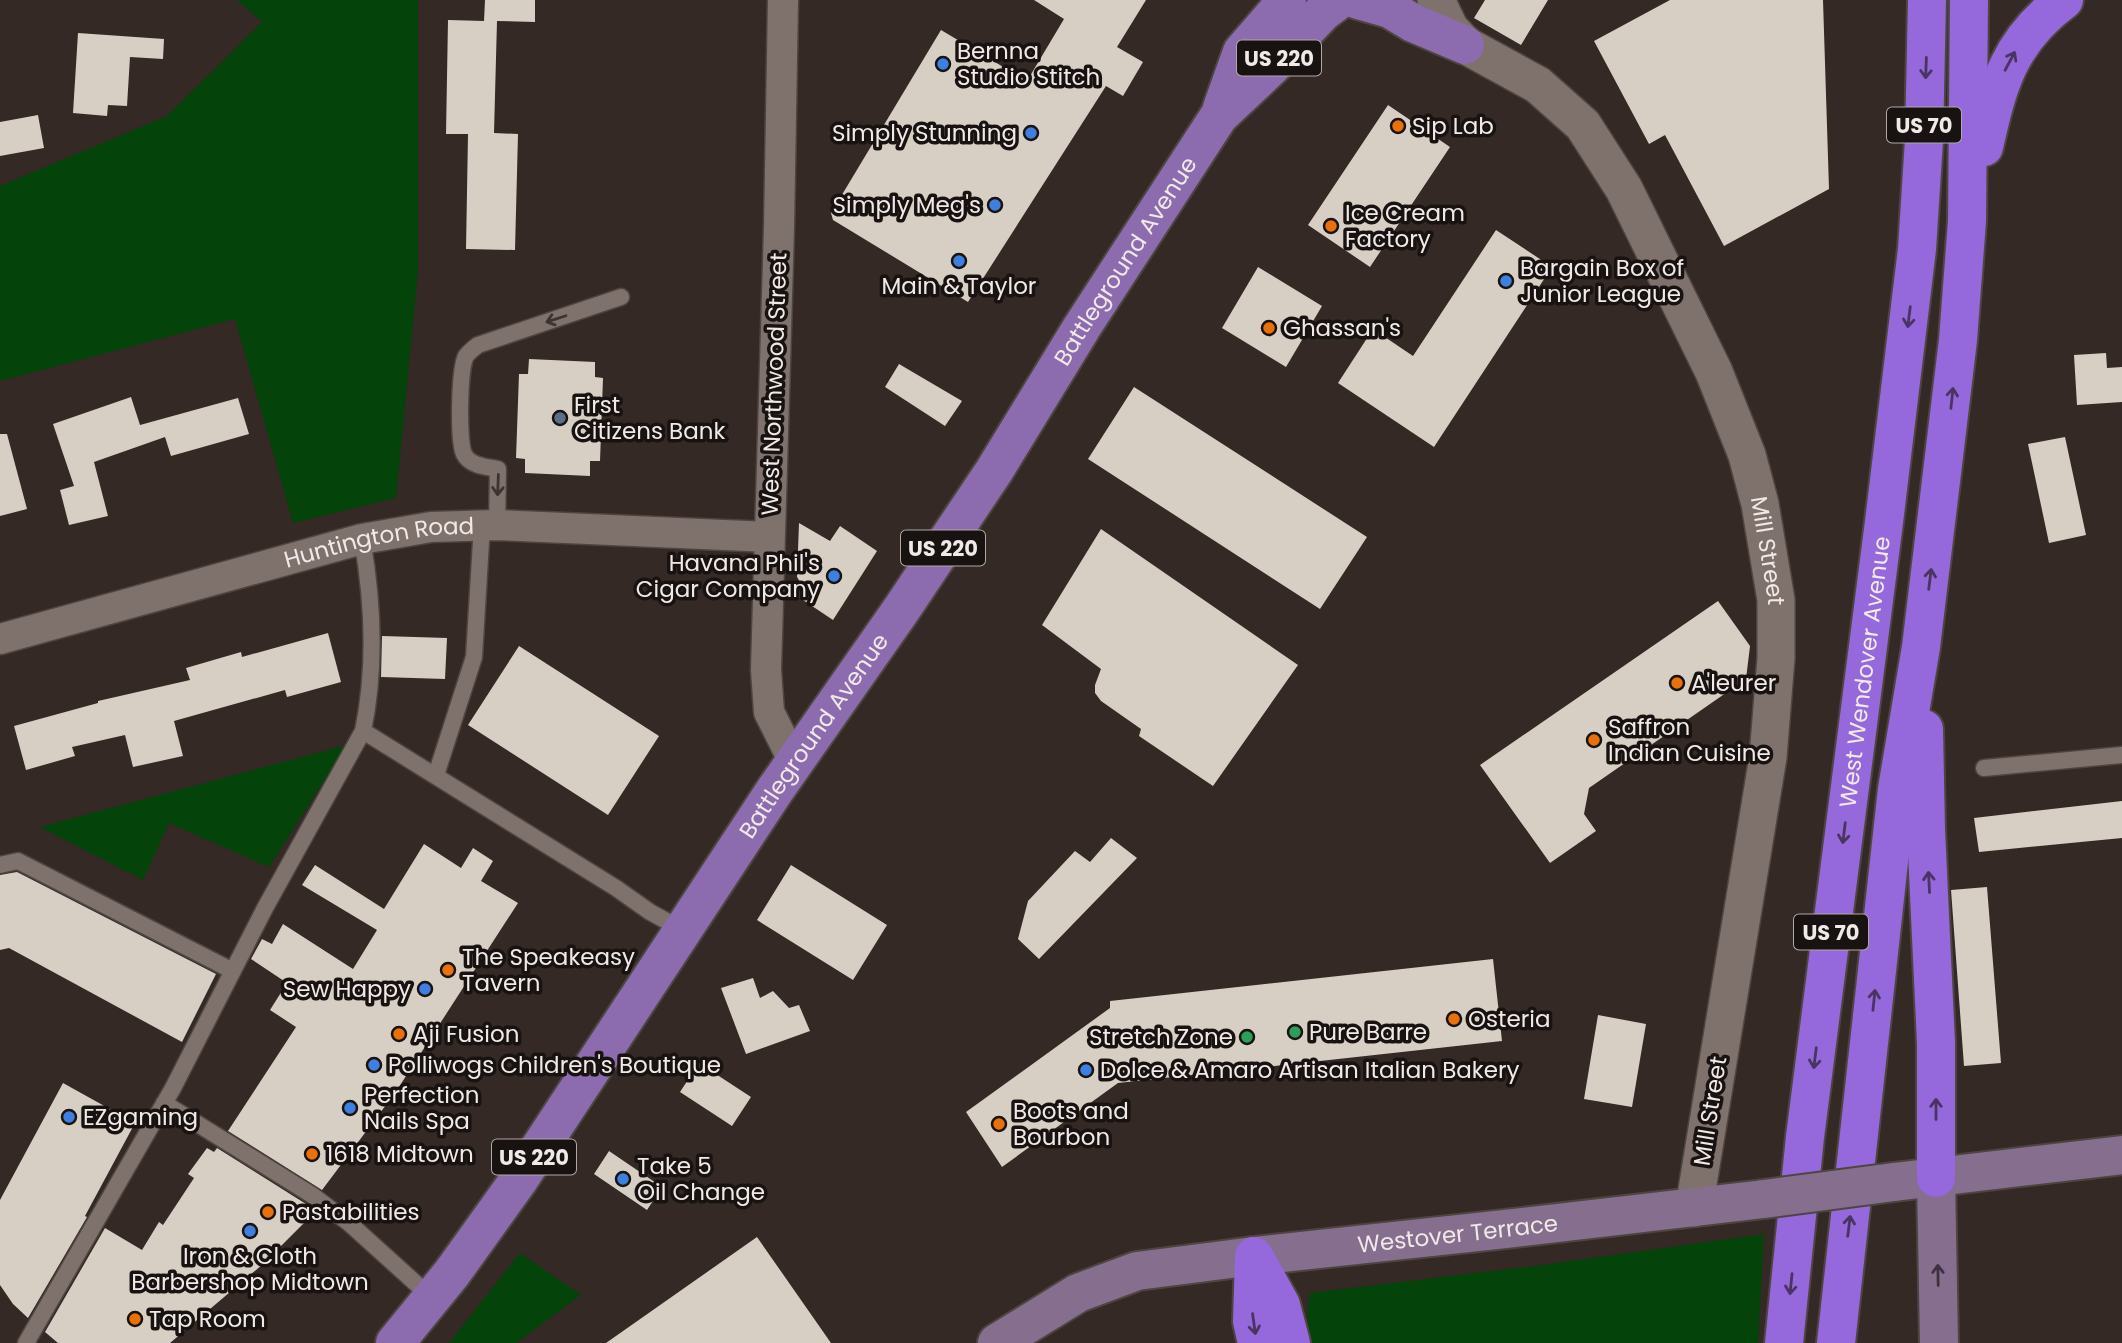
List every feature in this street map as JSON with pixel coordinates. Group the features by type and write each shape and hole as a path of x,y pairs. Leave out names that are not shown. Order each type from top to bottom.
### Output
{"highway":[{"name":"West Wendover Avenue","path":"1784,1343 1806,1123 1917,249 1924,140 1927,0"},
{"name":"West Wendover Avenue","path":"1836,1343 1897,789 1921,647 1958,340 1967,221 1969,0"},
{"path":"1967,221 1996,94 2008,65 2022,39 2064,0"},
{"path":"1921,647 1936,1043 1936,1178"},
{"path":"1254,1256 1252,1321 1258,1343"},
{"path":"1254,1256 1281,1305 1291,1343"}],"main road":[{"name":"US 220","path":"1242,52 1260,0"},
{"name":"Battleground Avenue","path":"1219,116 1242,52 1287,0"},
{"name":"Battleground Avenue","path":"395,1343 498,1210 794,762 981,491 1082,327 1219,116 1323,12 1339,0"},
{"path":"1358,0 1390,9 1413,23 1465,45"},
{"name":"Westover Terrace","path":"997,1343 1078,1293 1137,1271 1694,1208 2122,1155"},
{"path":"1936,1178 1939,1343"}],"street":[{"name":"West Northwood Street","path":"783,0 766,670 769,712 794,762"},
{"name":"Mill Street","path":"1436,0 1451,29 1465,45 1538,85 1583,125 1624,189 1714,372 1747,455 1760,504 1776,600 1776,658 1768,757 1694,1208"},
{"name":"Huntington Road","path":"0,639 362,539 431,527 490,525 769,537"}],"lane":[{"path":"436,775 474,657 498,469 472,463 465,456 461,440 461,372 466,356 478,345 621,297"},
{"path":"26,1343 164,1103 265,908 363,731 368,705 371,653 370,593 362,539"},
{"path":"363,731 616,888 650,912 683,930"},
{"path":"1984,768 2122,755"},
{"path":"0,865 18,860 233,971"},
{"path":"164,1103 312,1195 349,1223 432,1298"}],"green space":[{"path":"237,0 418,0 418,271 396,498 293,523 235,319 0,381 0,186 167,116 262,22"},
{"path":"347,745 269,867 169,823 143,880 40,827"},
{"path":"1764,1234 1758,1343 1312,1343 1309,1330 1307,1312 1310,1293 1542,1265"},
{"path":"520,1253 581,1295 516,1343 449,1343"}],"building":[{"path":"485,0 535,0 535,22 497,21 494,133 518,134 515,250 466,249 468,134 446,134 448,20 484,21"},
{"path":"1034,0 1146,0 1117,47 1143,62 1123,96 1106,86 968,302 833,220 831,213 941,30 1027,81 1064,19"},
{"path":"1485,0 1548,0 1521,45 1474,18"},
{"path":"1670,0 1823,0 1829,189 1724,246 1665,135 1649,144 1594,41"},
{"path":"78,33 164,39 163,59 130,57 127,106 108,105 107,116 73,113"},
{"path":"1388,105 1450,147 1370,267 1308,225"},
{"path":"38,115 44,148 0,156 0,122"},
{"path":"1496,230 1552,267 1434,447 1338,383 1373,329 1413,356"},
{"path":"1258,267 1322,306 1286,367 1222,328"},
{"path":"2106,353 2107,368 2122,367 2122,402 2077,405 2074,355"},
{"name":"First Citizens Bank","path":"529,359 595,362 595,377 603,378 600,461 590,461 590,476 525,473 525,459 516,458 519,374 528,374"},
{"path":"899,364 962,401 945,426 885,387"},
{"path":"1134,387 1367,537 1320,609 1088,459"},
{"path":"131,397 140,425 238,398 249,434 171,456 165,437 94,462 108,516 69,525 60,490 74,486 53,424"},
{"path":"0,434 7,434 27,509 0,516"},
{"path":"2065,437 2086,535 2049,543 2028,444"},
{"path":"799,523 830,541 840,526 877,551 833,620 797,596 802,585 797,577"},
{"path":"1101,529 1298,665 1213,786 1139,736 1141,729 1101,701 1095,693 1095,685 1101,669 1042,625"},
{"path":"1718,601 1750,646 1746,679 1589,788 1584,814 1596,831 1550,863 1480,765"},
{"path":"328,633 341,682 287,697 285,690 174,721 183,756 133,767 125,735 72,747 75,756 26,770 14,726 98,701 190,680 186,668 241,652 242,657"},
{"path":"382,636 447,638 445,679 381,677"},
{"path":"519,646 659,736 608,815 468,725"},
{"path":"2122,801 2122,838 1979,852 1974,818"},
{"path":"1111,838 1137,858 1039,959 1018,939 1028,901 1075,851 1090,862"},
{"path":"424,844 461,868 473,848 493,861 481,881 518,903 395,1093 322,1190 228,1131 296,1027 270,1010 287,983 251,959 262,939 272,944 283,924 353,969 377,930 302,885 315,865 384,909"},
{"path":"791,865 887,925 853,980 757,920"},
{"path":"17,872 216,974 182,1042 9,948 0,950 0,875"},
{"path":"1987,887 2001,1063 1964,1066 1951,890"},
{"path":"1493,959 1502,1041 1118,1083 1002,1167 966,1112 1110,1008 1110,1001"},
{"path":"753,978 760,998 773,991 789,1008 799,1005 810,1031 746,1054 721,988"},
{"path":"1598,1015 1646,1024 1632,1107 1584,1099"},
{"path":"699,1063 751,1097 732,1126 680,1092"},
{"path":"63,1083 135,1123 85,1216 87,1217 28,1318 13,1304 0,1285 0,1200"},
{"path":"207,1148 214,1152 217,1148 310,1206 307,1210 313,1214 263,1264 170,1343 58,1343 45,1332 105,1228 142,1250 159,1222 163,1225 194,1178 188,1174"},
{"path":"609,1151 662,1187 647,1210 594,1174"},
{"path":"757,1237 831,1343 606,1343"}],"place":[{"name":"Bernna Studio Stitch","path":"943,64"},
{"name":"Sip Lab","path":"1398,126"},
{"name":"Simply Stunning","path":"1031,133"},
{"name":"Simply Meg's","path":"995,205"},
{"name":"Ice Cream Factory","path":"1331,226"},
{"name":"Main & Taylor","path":"959,261"},
{"name":"Bargain Box of Junior League","path":"1506,281"},
{"name":"Ghassan's","path":"1269,328"},
{"name":"First Citizens Bank","path":"560,418"},
{"name":"Havana Phil's Cigar Company","path":"834,576"},
{"name":"A'leurer","path":"1677,683"},
{"name":"Saffron Indian Cuisine","path":"1594,740"},
{"name":"The Speakeasy Tavern","path":"448,970"},
{"name":"Sew Happy","path":"425,989"},
{"name":"Osteria","path":"1454,1019"},
{"name":"Pure Barre","path":"1295,1032"},
{"name":"Aji Fusion","path":"399,1034"},
{"name":"Stretch Zone","path":"1247,1037"},
{"name":"Polliwogs Children's Boutique","path":"374,1065"},
{"name":"Dolce & Amaro Artisan Italian Bakery","path":"1086,1070"},
{"name":"Perfection Nails Spa","path":"350,1108"},
{"name":"EZgaming","path":"69,1117"},
{"name":"Boots and Bourbon","path":"999,1124"},
{"name":"1618 Midtown","path":"312,1154"},
{"name":"Take 5 Oil Change","path":"623,1179"},
{"name":"Pastabilities","path":"268,1212"},
{"name":"Iron & Cloth Barbershop Midtown","path":"250,1231"},
{"name":"Tap Room","path":"135,1319"}]}
